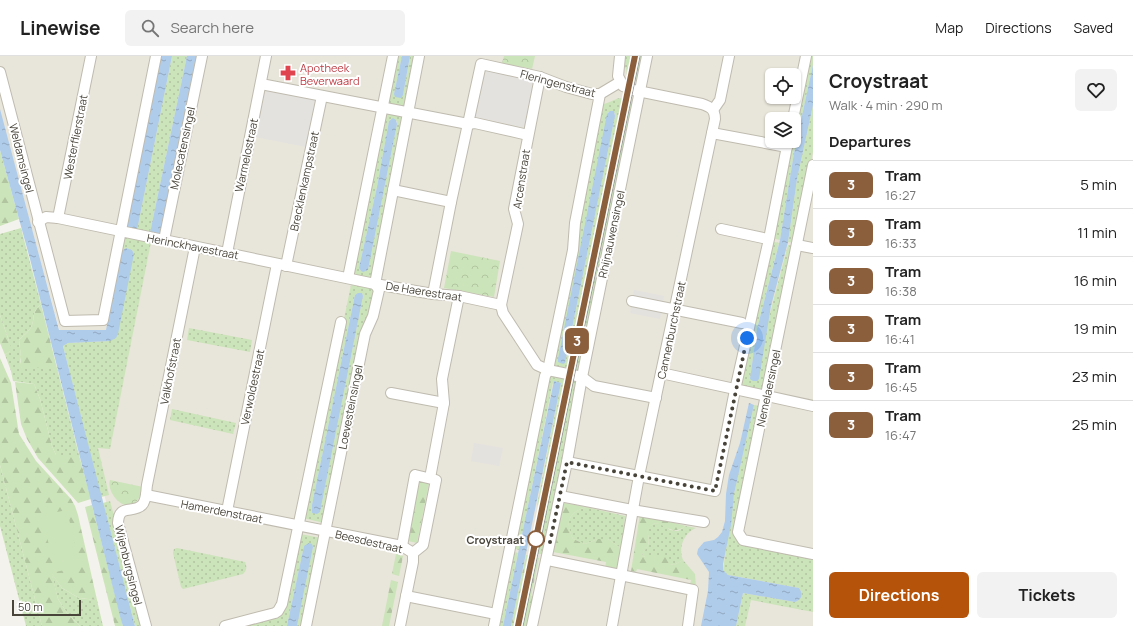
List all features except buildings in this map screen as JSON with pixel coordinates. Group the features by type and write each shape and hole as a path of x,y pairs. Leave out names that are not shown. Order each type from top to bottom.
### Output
{"street":[{"name":"Westerflierstraat","path":"58,218 91,56"},
{"path":"120,232 156,56"},
{"name":"Molecatensingel","path":"164,240 202,56"},
{"name":"Warmelostraat","path":"227,253 266,56"},
{"path":"348,278 364,187 393,56"},
{"name":"Loevesteinsingel","path":"306,626 365,334 373,316 379,290 375,284 398,191 408,112 419,56"},
{"path":"620,56 618,76 623,86 702,104 711,107 713,110 720,100 729,56"},
{"name":"Rhijnauwensingel","path":"532,626 567,462 582,377 648,56"},
{"path":"794,112 806,56"},
{"name":"Fleringenstraat","path":"468,124 481,64 540,76 566,87 592,94 600,94 620,82"},
{"name":"Weldamsingel","path":"0,72 65,321 103,320 120,232"},
{"name":"Arcenstraat","path":"501,305 518,224 514,208 540,76"},
{"path":"261,84 383,106 468,124 475,123 528,135"},
{"path":"494,626 545,376 548,370 573,250 574,223 600,94"},
{"name":"Brecklenkampstraat","path":"282,265 322,96"},
{"name":"Cannenburchstraat","path":"612,626 632,510 676,310 715,119 715,113 713,110"},
{"path":"433,294 468,124"},
{"path":"712,133 765,141"},
{"path":"567,462 715,491 787,148"},
{"name":"Nemelaersingel","path":"813,165 738,532 743,540 813,554"},
{"path":"398,191 451,202"},
{"name":"Herinckhavestraat","path":"38,222 46,217 58,218 348,278"},
{"path":"721,229 763,238"},
{"path":"797,245 813,248"},
{"name":"Valkhofstraat","path":"146,495 195,247"},
{"name":"Verwoldestraat","path":"227,511 282,265"},
{"name":"De Haerestraat","path":"348,278 433,294 459,296 501,305"},
{"path":"430,478 444,403 442,379 459,296"},
{"path":"632,301 742,323"},
{"path":"501,305 503,313 537,364 548,370 582,377 594,386 656,398"},
{"path":"225,626 278,611 282,604 341,322"},
{"path":"661,373 813,406"},
{"path":"391,393 444,403"},
{"path":"402,546 415,475 436,480 423,545 413,553"},
{"name":"Hamerdenstraat","path":"146,495 299,526"},
{"name":"Wijenburgsingel","path":"146,495 143,504 121,512 118,516 118,522 146,626"},
{"path":"560,496 704,522"},
{"name":"Beesdestraat","path":"299,526 402,546 413,553 413,562 400,626"},
{"path":"548,560 693,590 688,626"},
{"path":"406,596 496,614"}],"shaded area":[{"path":"0,56 813,56 813,626 140,626 0,112"},
{"path":"484,68 536,79 526,128 474,117"},
{"path":"266,79 329,92 317,149 255,137"},
{"path":"634,290 664,296 660,319 630,313"},
{"path":"474,443 503,448 499,466 471,461"}],"green space":[{"path":"172,56 187,56 150,233 137,230"},
{"path":"396,56 402,56 394,94 403,95 410,56 416,56 406,107 387,103"},
{"path":"504,56 535,56 532,69 502,63"},
{"path":"625,56 644,56 639,82 632,80 627,76 626,68 623,67"},
{"path":"808,56 813,56 813,65 801,121 801,112 797,112 798,104 801,104 801,90"},
{"path":"619,98 637,101 581,371 552,365 580,225 601,105","holes":["608,112 615,113 565,363 558,362"]},
{"path":"813,105 813,152 795,243 788,242 797,179"},
{"path":"384,112 405,116 372,279 351,274","holes":["391,119 397,121 368,270 361,271 359,268 377,187 389,121"]},
{"path":"790,148 795,148 780,240 771,238"},
{"path":"0,150 19,219 0,226"},
{"path":"21,228 41,304 34,313 31,327 19,340 21,357 20,362 22,368 57,368 79,455 56,455 52,446 40,399 34,384 13,381 5,355 10,351 9,341 0,315 0,234"},
{"path":"125,237 151,242 110,449 98,448 109,495 101,497 63,346 68,343 110,341 134,254 132,250 126,248 122,251"},
{"path":"770,241 779,243 757,329 750,379 768,321 788,245 794,246 765,392 739,387"},
{"path":"451,251 500,261 494,297 444,288"},
{"path":"351,285 376,289 324,523 303,518","holes":["362,293 363,296 320,512 312,513 312,505 355,295"]},
{"path":"41,304 57,368 22,368 20,366 21,357 19,340 31,327 34,313"},
{"path":"0,315 11,347 10,351 5,355 0,343"},
{"path":"189,328 252,340 250,352 187,340"},
{"path":"0,358 11,383 19,434 36,461 71,499 78,515 97,600 79,598 62,588 52,574 58,599 67,613 80,626 42,626 0,465"},
{"path":"547,376 579,382 545,555 532,552 541,506 537,505 561,383 553,382 519,550 512,548"},
{"path":"15,382 34,384 40,399 52,446 56,455 79,455 91,499 78,503 38,458 27,439 21,424"},
{"path":"754,405 759,406 734,536 741,543 813,558 813,612 751,600 745,626 736,626 743,593 795,602 802,596 799,588 728,575 723,570 734,494"},
{"path":"172,409 236,423 233,434 170,420"},
{"path":"0,465 42,626 26,626 0,526"},
{"path":"110,480 143,487 139,498 133,504 127,505 121,503 112,493"},
{"path":"419,481 429,483 417,543 408,541"},
{"path":"110,501 142,626 135,626 103,503"},
{"path":"564,503 586,507 575,512 570,519 569,528 573,539 585,544 598,539 608,539 622,549 618,569 610,567 609,569 605,569 606,562 553,552"},
{"path":"92,505 123,626 115,626 85,507"},
{"path":"586,507 625,516 622,549 608,539 598,539 585,544 573,539 569,528 570,519 575,512"},
{"path":"67,510 80,567 55,572 42,515"},
{"path":"640,514 686,526 681,529 674,530 655,523 648,531 649,540 642,556 667,557 670,564 674,565 683,560 695,574 696,587 690,586 691,580 637,569 636,572 631,571"},
{"path":"655,523 664,525 670,530 678,531 686,526 696,528 688,533 683,541 681,550 683,560 674,565 642,556 649,543 648,529"},
{"path":"300,534 321,538 303,626 297,626 313,547 304,546 287,626 237,626 280,615"},
{"path":"177,548 245,562 246,570 243,574 183,589 181,587 173,553 174,549"},
{"path":"511,551 518,553 503,626 496,626"},
{"path":"396,554 403,556 399,576 392,574"},
{"path":"526,555 539,558 531,596 536,597 530,626 511,626"},
{"path":"51,572 62,588 79,598 97,600 103,626 80,626 67,613 58,599"},
{"path":"391,580 398,582 389,626 382,626"}],"water":[{"path":"160,56 172,56 137,230 125,228"},
{"path":"187,56 197,56 160,235 150,233"},
{"path":"402,56 410,56 403,95 401,98 395,97 394,94"},
{"path":"813,65 813,105 797,179 788,242 771,306 759,379 757,381 753,381 750,379 757,329 780,240 795,148 801,148 801,121"},
{"path":"0,109 59,330 106,330 122,251 126,248 132,250 134,254 116,338 110,341 68,343 63,346 135,626 123,626 121,620 30,259 0,150"},
{"path":"610,111 614,111 615,116 565,363 563,364 558,362 558,359 607,114"},
{"path":"393,118 396,120 397,124 368,270 363,272 359,268 377,187 389,121"},
{"path":"362,293 363,296 320,512 317,514 312,513 312,505 355,295"},
{"path":"554,381 561,383 511,626 503,626"},
{"path":"749,403 754,405 734,494 731,525 723,570 728,575 799,588 802,596 795,602 743,593 736,626 701,626 708,591 709,572 697,554 698,549 704,542 714,540 722,532 725,521 726,494 729,475 740,443"},
{"path":"309,543 312,544 313,547 297,626 287,626 304,546"}],"tram line":[{"name":"3","path":"518,626 635,56"},
{"path":"523,626 640,56"}],"place":[{"name":"Apotheek Beverwaard","path":"288,73"},
{"name":"Croystraat","path":"536,539"}],"route":[{"path":"536,539 550,542 567,462 715,491 747,338"}]}
